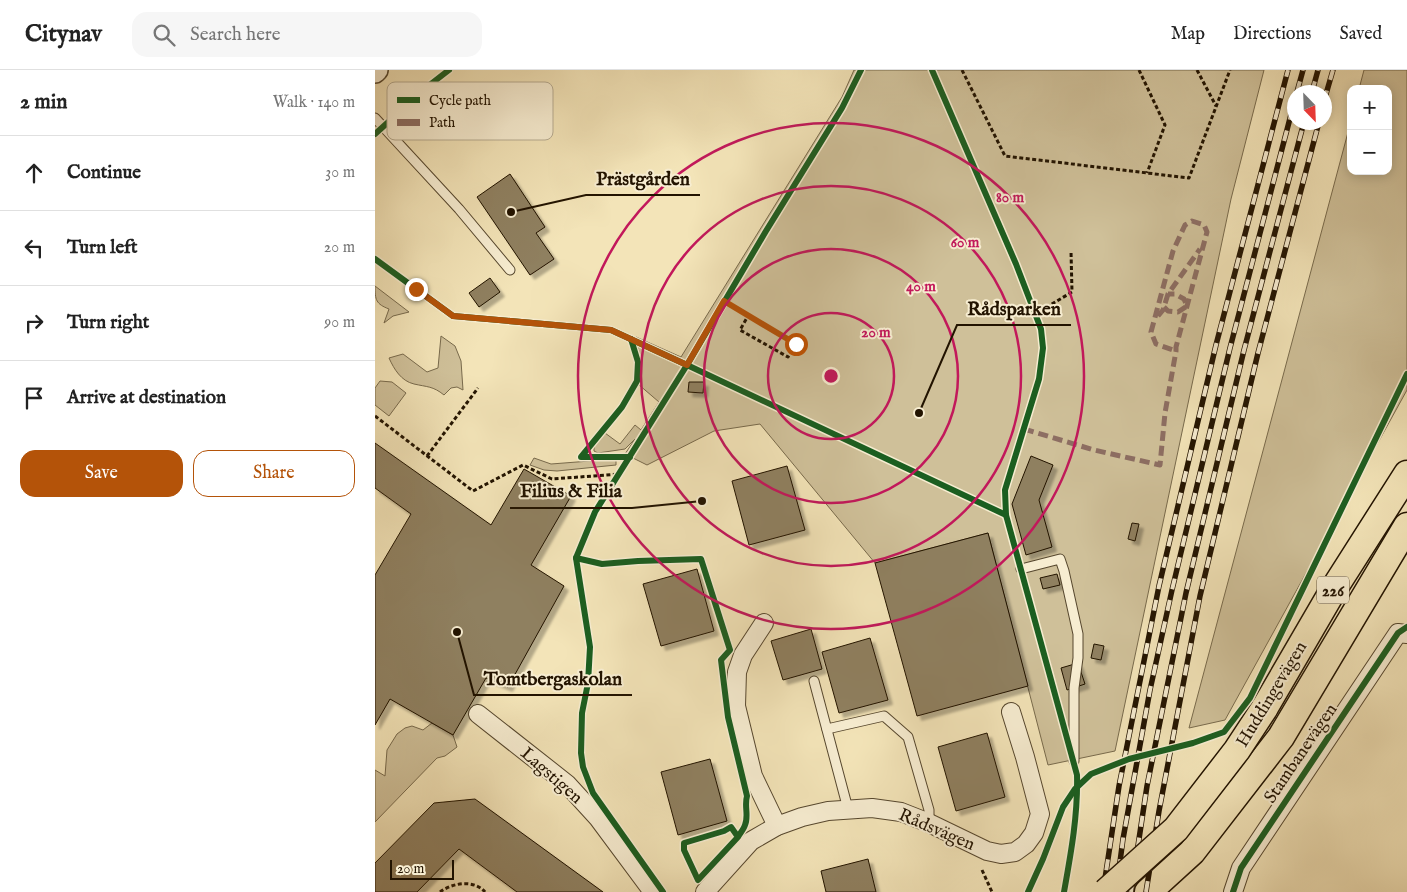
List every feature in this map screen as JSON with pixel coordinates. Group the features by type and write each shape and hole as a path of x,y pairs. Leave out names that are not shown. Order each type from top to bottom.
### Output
{"main road":[{"name":"Huddingevägen","path":"1106,892 1176,829 1237,750 1264,709 1335,587 1407,474"},
{"name":"Huddingevägen","path":"1149,892 1192,852 1281,737 1407,526"}],"street":[{"path":"764,623 743,655 737,672 737,706 753,776 777,826"},
{"name":"Stambanevägen","path":"1233,892 1241,868 1402,634"},
{"name":"Rådsvägen","path":"705,892 751,841 777,826 802,817 828,811 886,809 901,812 929,823 987,851 1001,854 1015,852 1026,844 1034,833 1040,814 1011,712"},
{"name":"Lagstigen","path":"478,714 567,784 598,818 653,892"}],"lane":[{"path":"375,118 387,131"},
{"path":"395,140 459,209 510,270"},
{"path":"1021,569 1060,559 1064,571 1078,634 1078,658 1074,688 1074,761"},
{"path":"814,680 848,809"},
{"path":"827,729 885,716 903,732 908,737 929,810 929,823"}],"path":[{"path":"962,70 1005,156 1189,178 1230,70"},
{"path":"1139,70 1165,125 1147,173"},
{"path":"1197,70 1216,107"},
{"path":"1035,314 1072,292 1071,251"},
{"path":"720,309 729,293"},
{"path":"724,301 796,344 788,357 740,330 748,316"},
{"path":"1032,305 1038,321"},
{"path":"427,456 478,388"},
{"path":"375,416 473,491 523,465 552,479 620,474"},
{"path":"615,482 625,466"},
{"path":"978,864 993,892"},
{"path":"440,892 447,887 464,883 481,888 485,892"}],"shaded area":[{"path":"854,70 1264,70 1231,199 1115,751 1048,765 988,533 875,563 760,424 714,431 647,465 625,454 635,439 625,449 598,453 594,451 594,447 605,433 620,444 635,425 641,430 659,402 638,384 641,362 636,337 681,357 842,97"},
{"path":"1364,70 1407,70 1407,390 1225,720 1189,728 1347,136 1347,175 1392,175 1392,85 1360,85"},
{"path":"375,286 409,312 393,316 384,323 389,309 377,301"},
{"path":"441,336 455,346 461,361 463,390 457,387 451,388 444,395 433,388 405,380 389,358 403,354 427,372 438,368"},
{"path":"380,381 392,382 406,393 389,416 375,405 375,388"},
{"path":"534,458 551,464 616,459 616,465 557,471 544,470 530,465"},
{"path":"432,723 453,735 457,747 445,756 437,758 375,822 375,770 385,776 387,750 397,734 405,728 412,726 423,730"}],"building":[{"path":"510,174 545,227 536,233 554,259 530,275 477,197"},
{"path":"490,278 500,292 479,307 469,293"},
{"path":"689,382 704,382 703,393 688,392"},
{"path":"375,443 491,525 524,469 571,496 531,565 564,586 508,687 486,678 453,735 390,699 375,725 375,575 411,514 375,488"},
{"path":"1031,456 1053,465 1039,500 1052,547 1026,555 1012,504"},
{"path":"787,466 805,530 749,545 732,481"},
{"path":"1132,523 1139,524 1135,541 1128,539"},
{"path":"988,533 1028,686 917,716 875,563"},
{"path":"697,569 714,631 661,646 643,584"},
{"path":"1057,574 1060,585 1043,589 1040,578"},
{"path":"811,629 822,669 783,680 771,641"},
{"path":"870,638 888,700 839,713 822,652"},
{"path":"1094,644 1104,646 1101,660 1091,658"},
{"path":"1078,663 1085,684 1067,690 1061,668"},
{"path":"987,733 1005,797 956,811 938,747"},
{"path":"710,759 727,821 678,835 661,772"},
{"path":"475,799 603,892 517,892 459,849 417,892 375,892 375,863 434,803"},
{"path":"868,859 876,892 826,892 821,871"}],"railway":[{"path":"1103,892 1119,786 1159,586 1216,345 1288,70"},
{"path":"1299,85 1303,70"},
{"path":"1314,85 1318,70"},
{"path":"1329,85 1333,70"},
{"path":"1116,892 1123,839 1150,690 1172,590 1230,348 1287,130"},
{"path":"1131,892 1147,786 1186,593 1244,350 1302,130"},
{"path":"1146,892 1159,811 1200,596 1258,353 1317,130"}],"marked path":[{"path":"1024,429 1094,450 1160,465 1165,413 1176,351 1176,347 1207,232 1204,225 1192,221 1185,225 1173,251 1151,332 1156,344 1176,351"},
{"path":"1158,316 1163,310 1168,294 1200,249"},
{"path":"1164,307 1168,311 1178,312 1187,306 1184,299 1175,294 1168,294"}],"cycle path":[{"path":"433,82 449,70"},
{"path":"375,259 453,316 611,330 687,365 766,231 842,108 861,70"},
{"path":"932,70 1016,264 1041,329 1043,348 1039,379 1005,490 1006,515 1077,775 1075,819 1064,892"},
{"path":"375,134 387,123"},
{"path":"630,457 581,457 622,407 637,381 638,362 631,339"},
{"path":"738,837 698,880 684,850 684,843 724,831 731,827 738,837 744,828 747,815 747,796 728,717 721,660 730,650 701,559 602,564 576,558 595,512 687,365 1006,515"},
{"path":"1028,892 1063,807 1075,789 1091,774 1129,759 1193,743 1224,732 1250,698 1407,374"},
{"path":"576,558 590,647 588,683 582,713 581,753 583,767 593,793 663,892"},
{"path":"1233,892 1241,868 1398,633 1407,627"}],"place":[{"name":"Prästgården","path":"511,212"},
{"name":"Rådsparken","path":"919,413"},
{"name":"Filius & Filia","path":"702,501"},
{"name":"Tomtbergaskolan","path":"457,632"}],"route":[{"path":"416,289 453,316 611,330 687,365 724,301 796,344"}]}
